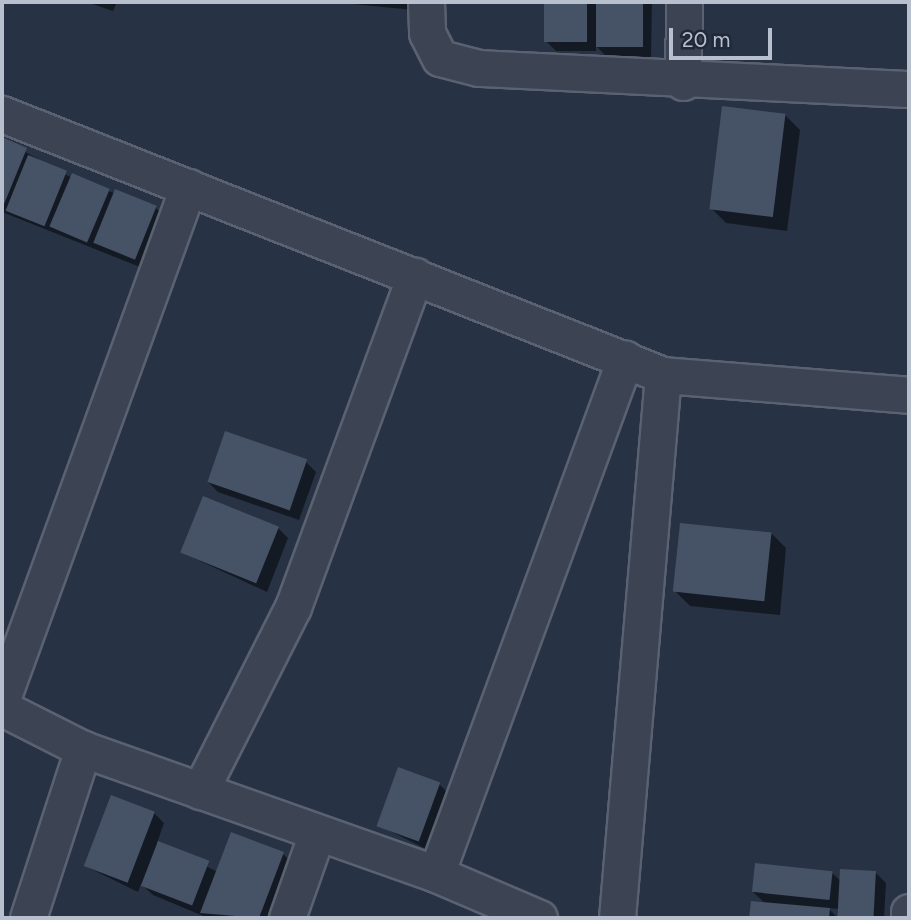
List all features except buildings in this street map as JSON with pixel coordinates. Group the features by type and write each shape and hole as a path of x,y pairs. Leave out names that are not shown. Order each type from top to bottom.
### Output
{"street":[{"path":"426,2 428,33 440,58 479,68 682,82 909,89"},
{"path":"682,82 684,2"},
{"path":"2,114 663,375 909,396"},
{"path":"2,699 188,187"},
{"path":"200,791 293,607 415,276"},
{"path":"436,874 625,359"},
{"path":"617,918 663,375"},
{"path":"2,708 83,749 436,874 534,917"},
{"path":"28,918 83,749"},
{"path":"287,918 317,832"},
{"path":"909,912 909,918"}]}
